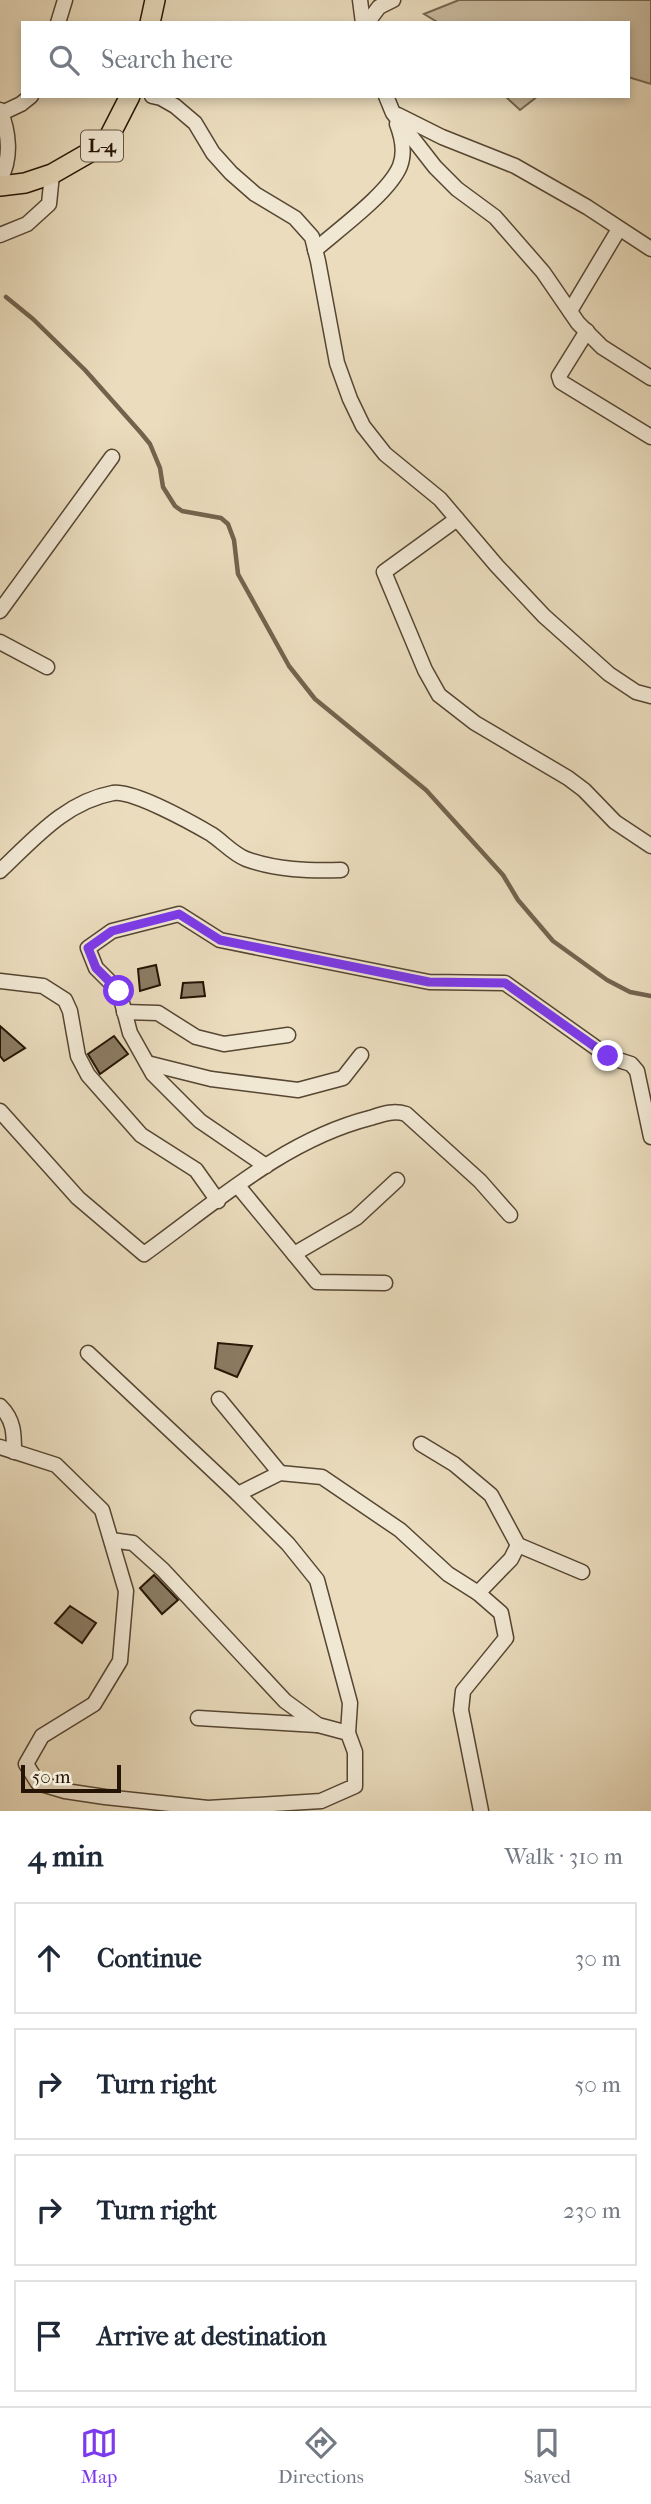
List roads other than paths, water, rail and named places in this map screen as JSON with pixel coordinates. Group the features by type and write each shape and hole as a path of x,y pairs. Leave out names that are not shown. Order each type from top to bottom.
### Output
{"main road":[{"path":"150,21 155,0"},
{"name":"L-4","path":"0,186 25,183 51,174 106,143 129,98"}],"street":[{"path":"59,21 65,0"},
{"path":"360,0 365,21"},
{"path":"367,21 379,7 393,0"},
{"path":"0,180 6,170 9,142 1,111 21,104 28,98"},
{"path":"161,98 195,122 213,153 231,173 255,194 295,218 312,237 337,363 363,426 385,454 440,499 544,616 609,674 636,692 651,696"},
{"path":"315,250 392,182 401,163 402,139 387,98"},
{"path":"393,113 442,137 514,166 587,207 651,249"},
{"path":"393,113 449,182 495,217 543,272 570,311 602,347 651,378"},
{"path":"0,234 27,224 49,204 51,174"},
{"path":"570,311 619,229"},
{"path":"587,331 559,376 561,382 651,437"},
{"path":"0,611 112,457"},
{"path":"457,519 384,572 425,670 439,695 475,723 568,778 584,790 615,822 651,846"},
{"path":"0,642 47,667"},
{"path":"0,871 58,817 86,802 116,792 144,799 212,835 244,859 301,871 341,870"},
{"path":"266,1166 200,1121 153,1074 130,1033 119,991 96,968 88,948 112,931 179,914 220,940 429,982 505,983 608,1056 631,1064 637,1071 651,1137"},
{"path":"0,981 43,986 65,1000 70,1011 78,1056 88,1076 141,1135 196,1170 218,1201"},
{"path":"124,1013 158,1013 196,1037 224,1044 288,1035"},
{"path":"147,1063 211,1079 298,1090 342,1078 361,1055"},
{"path":"0,1111 78,1198 144,1254 266,1166 313,1139 360,1120 396,1111 406,1114 480,1181 510,1215"},
{"path":"294,1254 356,1218 397,1180"},
{"path":"238,1186 317,1282 385,1283"},
{"path":"0,1406 7,1412 15,1428 7,1449 56,1465 102,1510 126,1591 120,1661 94,1704 42,1736 26,1764 38,1783 65,1791 208,1808 324,1806 355,1786 355,1752 348,1733 350,1703 317,1580 288,1544 238,1494 88,1353"},
{"path":"219,1399 280,1473"},
{"path":"421,1444 454,1464 491,1495 518,1545 582,1572"},
{"path":"238,1494 280,1473 321,1477 400,1530 448,1574 478,1593 501,1613 506,1638 464,1691 461,1710 481,1811"},
{"path":"111,1540 133,1543 163,1570 285,1702 318,1725"},
{"path":"478,1593 511,1559 518,1545"},
{"path":"198,1718 318,1725 348,1733"}],"waterway":[{"path":"6,297 33,319 85,370 150,444 160,468 163,487 175,506 182,511 221,518 228,524 234,540 238,574 289,666 315,699 426,790 503,875 518,900 553,941 607,980 630,992 651,996"}]}
